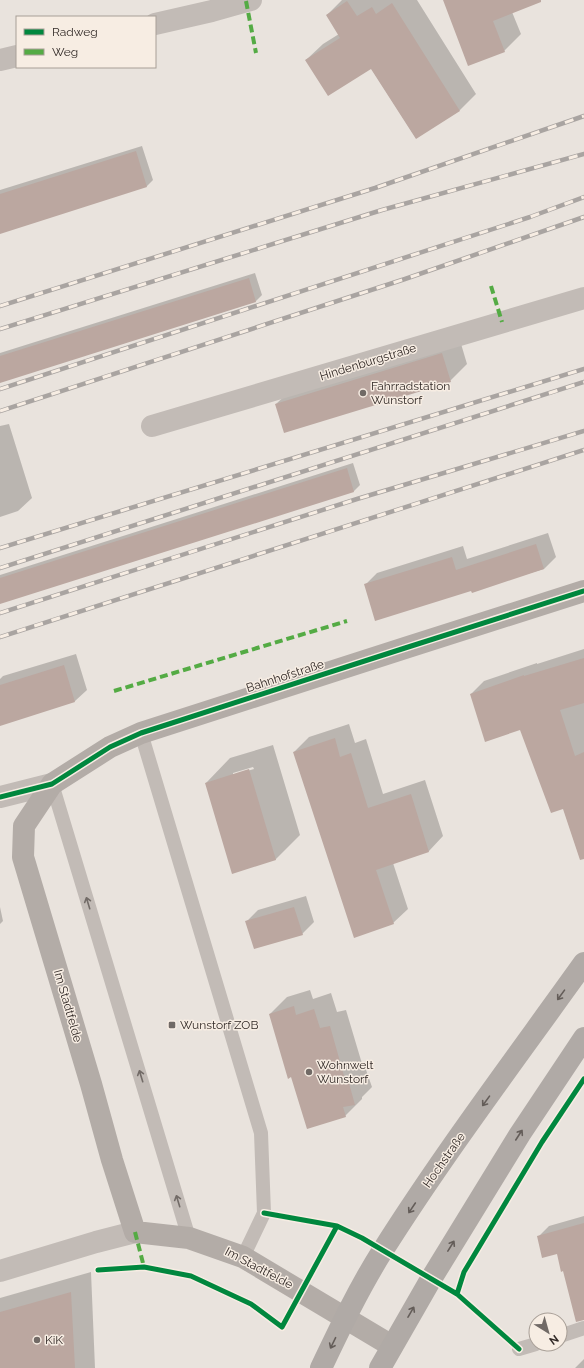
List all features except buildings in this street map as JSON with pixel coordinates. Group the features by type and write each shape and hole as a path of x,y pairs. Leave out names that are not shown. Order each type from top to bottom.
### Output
{"main road":[{"name":"Hochstraße","path":"321,1368 345,1318 383,1251 444,1160 584,963"},
{"path":"380,1368 431,1279 520,1134 584,1038"}],"street":[{"path":"156,24 212,11 251,0"},
{"path":"0,60 16,56"},
{"name":"Hindenburgstraße","path":"152,426 584,298"},
{"name":"Bahnhofstraße","path":"0,797 52,784 110,747 141,733 397,650 584,592"},
{"name":"Im Stadtfelde","path":"52,784 24,826 23,856 112,1160 135,1232"},
{"name":"Im Stadtfelde","path":"0,1271 96,1242 135,1232 189,1238 243,1257 392,1346"}],"lane":[{"path":"141,733 261,1133 264,1213 243,1257"},
{"path":"52,784 189,1238"},
{"path":"568,1333 584,1328"},
{"path":"519,1349 528,1346"}],"railway":[{"path":"0,306 375,188 584,116"},
{"path":"0,329 382,210 584,154"},
{"path":"0,389 530,217 584,197"},
{"path":"0,411 405,279 584,217"},
{"path":"0,548 584,369"},
{"path":"0,568 584,382"},
{"path":"0,613 357,499 584,431"},
{"path":"0,637 584,450"}],"marked path":[{"path":"246,1 256,53"},
{"path":"491,286 502,322"},
{"path":"114,691 347,621"},
{"path":"135,1232 144,1267"}],"cycle path":[{"path":"0,797 52,784 110,747 141,733 584,591"},
{"path":"457,1294 464,1272 542,1142 584,1079"},
{"path":"264,1213 337,1226 362,1238 457,1294 519,1349"},
{"path":"98,1270 144,1267 191,1276 251,1304 282,1327 337,1226"}],"place":[{"name":"Fahrradstation Wunstorf","path":"363,393"},
{"name":"Wunstorf ZOB","path":"172,1025"},
{"name":"Wohnwelt Wunstorf","path":"309,1072"},
{"name":"KiK","path":"37,1340"}]}
